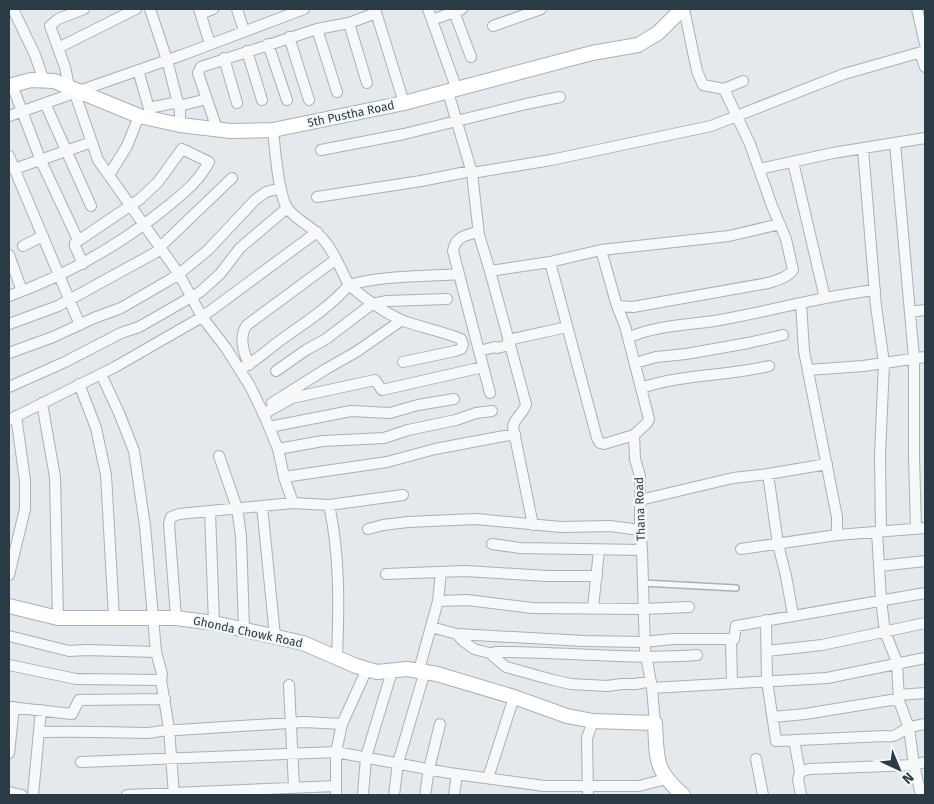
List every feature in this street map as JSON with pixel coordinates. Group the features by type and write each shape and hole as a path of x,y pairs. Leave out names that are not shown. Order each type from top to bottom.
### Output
{"street":[{"path":"13,9 35,55 44,81"},
{"path":"84,9 58,19 50,26 98,160 179,274 202,317 226,348 245,367"},
{"path":"58,48 119,13 136,9"},
{"path":"150,9 167,60 178,104 180,125"},
{"path":"210,44 200,11 213,9"},
{"path":"237,9 244,31"},
{"path":"9,116 74,90 138,70 210,44 244,31 280,13 304,9"},
{"path":"428,9 453,91 471,172 478,232 526,404 513,424 533,525"},
{"path":"493,26 541,9"},
{"path":"683,9 697,71 703,85 724,89 743,81"},
{"name":"5th Pustha Road","path":"10,86 30,80 54,81 74,90 180,125 231,131 273,130 404,103 592,53 638,45 658,33 683,9"},
{"path":"917,9 925,67"},
{"path":"432,20 457,10 471,57"},
{"path":"217,129 198,73 202,67 317,28 348,23 375,11 404,103"},
{"path":"348,23 367,83"},
{"path":"317,28 337,92"},
{"path":"289,38 309,100"},
{"path":"268,44 287,100"},
{"path":"317,197 551,160 711,126 844,74 924,49"},
{"path":"247,51 262,100"},
{"path":"224,58 237,104"},
{"path":"138,70 147,114"},
{"path":"10,86 22,111 41,161 78,240"},
{"path":"617,306 633,307 780,280 793,270 791,256 780,224 738,115 724,89"},
{"path":"321,150 404,134 560,97"},
{"path":"109,175 147,114 178,104 207,99"},
{"path":"45,103 91,206"},
{"path":"273,130 281,188 287,208 298,219 317,232 329,248 349,285 372,304 402,320 461,338 463,345 461,349 403,362"},
{"path":"759,169 833,153 925,140"},
{"path":"14,169 92,142"},
{"path":"741,549 837,535 921,529 914,457 914,358 895,143"},
{"path":"9,296 83,264 144,225 182,195 202,176 209,162 182,149 158,182 140,198 78,240 75,246 83,264"},
{"path":"863,149 875,290 884,363 879,532 881,600 886,632 898,662 899,698 909,728 914,765 921,795"},
{"path":"9,156 80,325"},
{"path":"793,162 825,298"},
{"path":"9,324 58,306 160,249 232,178"},
{"path":"9,353 53,337 121,308 179,274 220,239 255,200 266,192 281,188"},
{"path":"9,387 65,362 121,333 139,327 192,297 220,274 240,248 287,208"},
{"path":"490,271 550,262 602,250 729,236 780,224"},
{"path":"9,575 25,509 26,480 12,418 101,374 202,317 317,232"},
{"path":"478,232 464,236 454,245 453,252 490,393"},
{"path":"23,246 43,236"},
{"path":"550,262 597,438 600,443 604,444 634,435 648,421 635,363 602,250"},
{"path":"9,255 22,292"},
{"path":"293,503 284,477 278,450 245,367 243,335 247,325 336,260"},
{"path":"245,367 323,310 340,296 349,285 394,277 459,274"},
{"path":"628,338 640,333 715,321 825,298 875,290"},
{"path":"276,371 306,350 326,339 372,304 387,301 446,299"},
{"path":"801,303 804,351 837,517 837,535"},
{"path":"910,312 925,310"},
{"path":"263,413 279,398 383,335 402,320"},
{"path":"479,351 495,346 497,348 508,342 567,327"},
{"path":"635,363 656,356 686,354 748,343 783,334"},
{"path":"808,370 925,357"},
{"path":"641,388 685,377 751,370 769,366"},
{"path":"263,413 292,398 375,380 382,390 483,367"},
{"path":"101,374 134,452 145,526 156,652 162,674 161,680 169,728 174,794"},
{"path":"79,384 96,428 106,475 114,617"},
{"path":"269,427 351,411 390,413 418,405 454,399"},
{"path":"42,403 55,477 58,618"},
{"path":"278,450 323,441 384,438 408,430 456,420 476,413 492,411"},
{"path":"284,477 387,462 434,449 516,434"},
{"name":"Thana Road","path":"634,435 635,458 640,476 644,642 651,685 658,764 666,779 683,795"},
{"path":"219,456 237,508 241,536 244,629"},
{"path":"640,500 733,478 827,464"},
{"path":"768,474 778,544 793,615"},
{"path":"176,618 169,520 174,515 293,503 329,505 403,494"},
{"path":"329,505 335,532 338,658"},
{"path":"262,506 274,636"},
{"path":"210,511 214,623"},
{"path":"368,528 445,519 476,519 560,527 610,526 640,530"},
{"path":"492,544 520,548 642,550"},
{"path":"593,608 599,550"},
{"path":"879,566 925,561"},
{"path":"386,574 465,571 547,576 597,576"},
{"path":"394,795 398,763 438,601 441,572"},
{"path":"431,627 457,634 584,641 644,642 673,639 734,639 736,626 925,592"},
{"path":"438,601 468,600 532,608 643,609 689,607"},
{"name":"Ghonda Chowk Road","path":"9,606 58,618 176,618 214,623 303,643 377,672 407,669 422,671 514,697 567,716 593,721 655,723"},
{"path":"766,620 767,681 776,741 891,737 897,736 909,728 925,724"},
{"path":"767,651 822,645 925,623"},
{"path":"457,634 474,649 493,654 497,652 518,652 636,657 697,655"},
{"path":"9,636 68,651 156,652"},
{"path":"731,639 732,683"},
{"path":"493,654 495,659 506,667 553,680 607,686 622,684 732,683 827,678 925,658"},
{"path":"9,665 76,679 161,680"},
{"path":"127,795 294,787 336,791 336,752 342,724 367,669"},
{"path":"363,795 366,757 392,671"},
{"path":"289,685 294,787"},
{"path":"772,717 811,713 925,693"},
{"path":"488,778 514,697"},
{"path":"9,753 11,707 72,714 79,700 164,699"},
{"path":"33,795 41,710"},
{"path":"587,791 588,738 593,721"},
{"path":"39,732 123,731 149,733 169,728 177,730 324,722 342,724"},
{"path":"425,795 440,724"},
{"path":"794,740 800,772 798,778 801,795"},
{"path":"81,762 336,752 457,774 587,791 639,786 666,779"},
{"path":"756,759 763,795"},
{"path":"800,772 809,769 914,765 925,762"},
{"path":"454,795 457,774"},
{"path":"9,792 22,795"}],"lane":[{"path":"642,583 736,588"}]}
